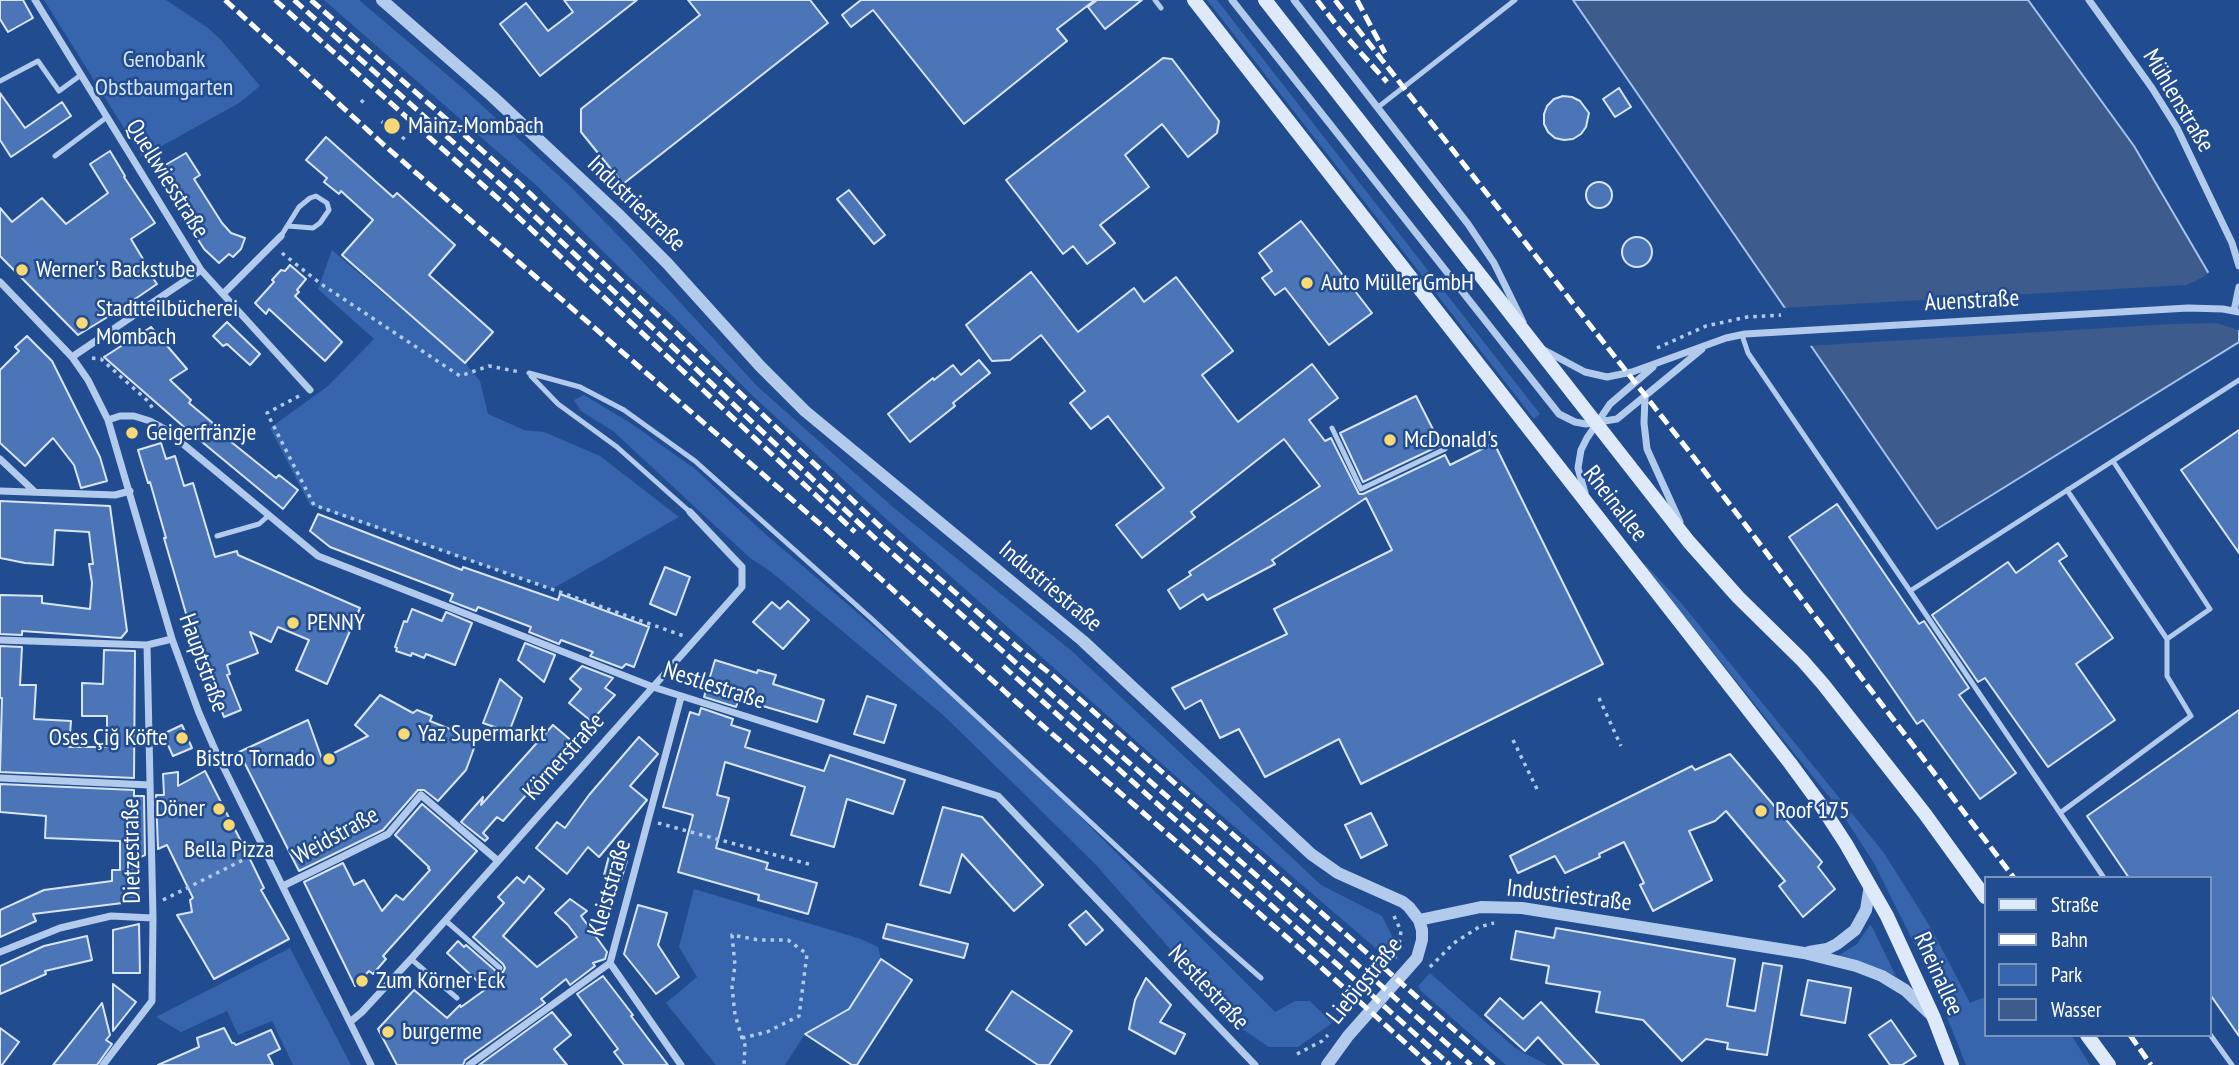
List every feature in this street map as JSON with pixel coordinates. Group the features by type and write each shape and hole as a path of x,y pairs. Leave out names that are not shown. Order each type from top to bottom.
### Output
{"main road":[{"name":"Rheinallee","path":"1194,0 1790,762 1826,814 1887,915 1934,1018 1952,1065"},
{"name":"Rheinallee","path":"1265,0 1689,542 1721,580 1823,684 1983,894"},
{"path":"2088,1037 2109,1065"}],"street":[{"name":"Quellwiesstraße","path":"35,0 201,270 310,390"},
{"name":"Industriestraße","path":"382,0 492,96 620,216 805,411 1083,641 1311,854 1338,873 1403,902 1419,920 1481,907 1522,908 1804,953 1856,966 1882,976 1905,990 1934,1018"},
{"path":"1232,0 1559,414 1575,422 1596,423"},
{"name":"Rheinallee","path":"1294,0 1487,252 1514,301 1533,344"},
{"name":"Mühlenstraße","path":"2089,0 2167,111 2232,243 2239,266"},
{"path":"224,293 281,236"},
{"name":"Quellwiesstraße","path":"72,357 201,270"},
{"name":"Hauptstraße","path":"0,282 72,357 88,380 108,420 172,639 199,713 371,1065"},
{"path":"2236,312 2239,287"},
{"name":"Auenstraße","path":"1533,344 1585,372 1612,377 1742,335 2188,307 2236,312"},
{"name":"Auenstraße","path":"1596,423 1617,419 1708,345"},
{"name":"Auenstraße","path":"1591,509 1578,468 1581,450 1610,404 1659,363"},
{"path":"1645,397 1647,449 1689,542"},
{"name":"Nestlestraße","path":"108,420 120,416 134,416 165,429 318,556 681,697 998,796 1255,1065"},
{"path":"0,459 35,493"},
{"path":"0,491 115,495 130,491"},
{"name":"Körnerstraße","path":"350,1022 411,958 742,587 742,566 690,512"},
{"path":"0,640 148,645 172,639"},
{"name":"Dietzestraße","path":"103,1065 152,1002 148,645"},
{"name":"Kleiststraße","path":"470,1065 610,963 681,697"},
{"path":"0,778 150,785"},
{"name":"Weidstraße","path":"283,886 388,834 421,795 498,860"},
{"name":"Industriestraße","path":"1804,953 1826,949 1847,938 1866,910 1870,884"},
{"path":"0,951 60,928 111,916 153,918"},
{"name":"Liebigstraße","path":"1327,1065 1348,1036 1416,958 1422,940 1419,920"},
{"path":"610,963 681,1065"}],"lane":[{"path":"1155,0 1161,8"},
{"path":"1377,108 1514,0"},
{"path":"0,81 38,61 59,92 81,75"},
{"path":"55,156 107,117"},
{"path":"281,236 299,207 310,198 316,196 327,203 329,210 313,228 288,226"},
{"path":"1742,335 1748,353 2103,876"},
{"path":"529,373 558,404 617,447 690,512"},
{"path":"529,373 580,387 624,410 695,461 873,620 1261,978"},
{"path":"1910,591 2239,380"},
{"path":"1332,428 1362,489 1445,449"},
{"path":"2113,461 2210,609 2166,639"},
{"path":"2060,813 2190,716 2167,676 2166,639 2067,490"},
{"path":"217,536 259,524 268,516"},
{"path":"445,920 500,968"},
{"path":"411,958 457,998"},
{"path":"2211,1036 2232,1065"}],"path":[{"path":"402,137 408,142"},
{"path":"273,244 321,284 460,376 489,366 529,373"},
{"path":"90,358 101,359 149,402 165,429"},
{"path":"310,390 267,413 314,505 694,639"},
{"path":"1599,698 1621,746"},
{"path":"1513,740 1537,789"},
{"path":"649,821 812,865"},
{"path":"152,906 255,854"},
{"path":"1392,913 1401,930 1398,952 1392,963"},
{"path":"1429,968 1454,943 1479,928 1502,921"},
{"path":"742,1038 767,1032 799,1016 807,954 788,940 759,940 732,934 735,1015 742,1038 745,1045 744,1065"},
{"path":"1297,1054 1322,1041 1335,1028"}],"green space":[{"name":"Genobank Obstbaumgarten","path":"44,0 166,0 208,28 260,86 239,103 142,157"},
{"path":"324,0 359,0 465,90 570,186 757,386 894,508 1073,652 1321,885 1382,916 1393,938 1387,958 1179,779 885,518 754,397 537,186"},
{"path":"1207,0 1217,0 1540,414 1534,419"},
{"path":"332,250 465,363 480,381 488,414 524,430 544,432 600,456 679,517 552,589 310,505 270,428 328,386 374,339 318,289"},
{"path":"584,395 632,424 695,469 764,533 990,726 1275,1012 1295,1001 1310,1001 1332,1023 1298,1047 1269,1047 1239,1027 1096,865 943,715 770,571 750,558 613,431 581,411 574,400"},
{"path":"1645,564 1682,604 1884,853 1931,928 1970,1003 1983,998 1983,1037 2072,1037 2090,1065 1966,1065 1932,979 1874,863 1839,809 1643,565"},
{"path":"694,889 861,939 878,947 881,959 849,1009 805,1034 785,1065 716,1065 666,1003 697,977 679,947"},
{"path":"1870,925 1896,976 1838,956 1857,944"},
{"path":"290,948 351,1065 293,1065 272,1021 238,1035 227,1011 181,1032 156,1017"},
{"path":"1430,973 1515,1048 1547,1065 1506,1065 1422,992 1418,986"}],"water":[{"path":"1573,0 2028,0 2134,146 2239,325 2239,342 1937,529"}],"pier":[{"path":"2211,270 2239,318 2239,330 2216,323 2172,324 1807,346 1781,308 2186,285 2204,277"}],"building":[{"path":"0,0 23,0 33,18 8,32 0,19"},
{"path":"564,0 637,0 540,76 500,24 526,3 548,31 573,12"},
{"path":"688,0 810,0 828,23 623,184 581,132 581,109 700,15"},
{"path":"861,0 1095,0 1057,29 1067,41 964,124 873,10 851,27 842,15"},
{"path":"1097,0 1142,0 1105,29 1088,7"},
{"path":"1163,58 1172,59 1219,121 1217,133 1188,157 1162,124 1125,155 1149,187 1100,225 1115,243 1087,264 1073,246 1063,254 1006,180"},
{"path":"1619,88 1631,107 1615,117 1603,99"},
{"path":"0,93 25,128 62,102 71,116 11,157 0,140"},
{"path":"1563,96 1580,101 1589,113 1586,127 1573,139 1555,138 1544,124 1547,106 1554,99"},
{"path":"326,137 393,197 397,193 455,245 429,275 493,332 465,363 342,255 373,220 341,191 339,194 324,182 327,178 306,160"},
{"path":"110,151 155,223 131,239 143,259 141,261 157,284 78,335 0,256 0,208 12,222 42,198 66,224 108,193 90,164"},
{"path":"186,153 200,175 194,179 222,223 231,233 245,238 241,249 233,257 229,254 219,263 204,249 155,171"},
{"path":"1599,182 1608,186 1612,195 1608,204 1599,208 1590,204 1586,195 1590,186"},
{"path":"849,190 885,235 874,244 837,199"},
{"name":"Auto Müller GmbH","path":"1301,221 1372,313 1329,345 1285,288 1275,295 1262,278 1272,271 1259,253"},
{"path":"1637,237 1647,242 1652,252 1647,262 1637,267 1627,262 1622,252 1627,242"},
{"path":"290,265 306,279 295,296 342,342 325,361 269,309 266,314 255,303 281,270 285,271"},
{"path":"1031,272 1078,332 1134,288 1144,302 1176,277 1233,351 1202,375 1238,422 1312,364 1338,398 1309,420 1325,441 1331,438 1359,494 1445,455 1450,465 1494,443 1603,664 1361,784 1339,739 1265,777 1239,729 1220,738 1201,700 1185,709 1172,688 1287,634 1274,609 1392,550 1366,498 1272,560 1275,564 1207,600 1203,594 1180,609 1168,590 1191,575 1189,572 1320,486 1284,439 1191,512 1195,517 1142,558 1116,525 1164,488 1108,416 1091,429 1070,403 1085,391 1041,335 1010,360 992,361 966,325"},
{"path":"227,322 260,354 250,365 227,344 223,346 213,336"},
{"path":"151,327 187,369 170,380 191,400 189,403 227,435 225,437 276,478 279,475 298,490 283,509 104,357"},
{"path":"27,336 52,361 100,457 107,481 81,488 74,465 53,438 25,466 0,443 0,370 19,351 15,347"},
{"path":"979,360 990,373 953,403 955,406 910,442 888,414 953,365 961,375"},
{"name":"McDonald's","path":"1416,396 1441,445 1363,482 1340,433"},
{"path":"2239,430 2239,553 2181,470"},
{"path":"161,443 166,459 175,456 184,486 193,483 215,557 237,551 238,555 360,608 327,684 296,670 309,640 278,627 271,642 250,632 258,653 227,665 230,674 227,675 241,710 224,717 194,641 150,482 148,483 138,450"},
{"path":"0,501 110,506 127,631 121,638 22,631 22,635 0,634 0,595 42,596 42,603 90,609 92,583 89,564 93,564 89,532 55,530 53,565 0,558"},
{"path":"1837,504 1919,624 1924,621 1969,688 1959,695 2016,773 1980,799 1923,720 1917,724 1789,537"},
{"path":"318,514 462,570 463,567 558,600 560,594 649,627 634,667 626,664 622,668 590,656 593,652 561,640 559,644 529,632 531,627 478,607 476,611 450,601 453,594 330,547 310,531"},
{"path":"2058,543 2067,556 2059,561 2113,638 2076,664 2115,720 2048,767 1985,678 1978,682 1932,615 2008,562 2016,573"},
{"path":"665,567 690,577 676,615 650,604"},
{"path":"788,601 809,620 783,649 753,622 772,602 780,609"},
{"path":"412,609 442,621 446,612 472,623 455,665 426,654 424,658 396,651 404,621 407,622"},
{"path":"525,643 555,655 544,682 518,660"},
{"path":"0,646 22,647 20,685 36,685 34,719 71,721 69,747 107,747 107,716 82,716 82,683 103,684 104,650 135,651 134,778 0,772"},
{"path":"715,660 757,673 758,670 776,675 773,684 824,700 817,722 739,699 736,707 704,697"},
{"path":"582,666 613,678 605,688 615,695 591,721 569,703 581,689 570,679"},
{"path":"500,679 522,698 509,732 483,723"},
{"path":"380,695 413,713 417,710 432,716 430,721 477,740 466,770 438,801 424,790 418,790 383,830 299,871 239,752 308,720 322,759 368,736 355,725"},
{"path":"867,696 896,705 884,743 854,734"},
{"path":"701,708 733,719 731,725 750,731 745,747 824,771 830,755 905,780 893,814 847,799 834,847 791,835 805,787 725,762 717,795 729,798 716,848 768,863 766,869 817,883 808,914 758,900 759,895 678,872 693,815 663,807 690,712 699,715"},
{"path":"2239,710 2239,1036 2211,996 2211,876 2128,876 2087,816"},
{"path":"182,725 192,748 173,756 163,734"},
{"path":"553,725 573,742 503,821 497,817 483,833 488,838 485,841 461,822 483,797 481,805"},
{"path":"639,737 658,754 630,786 647,800 599,857 588,847 567,874 536,848 557,822 565,828 589,795"},
{"path":"1730,754 1822,862 1818,867 1835,889 1803,917 1779,886 1785,881 1726,811 1715,821 1689,831 1712,880 1653,911 1640,885 1644,883 1624,842 1599,854 1600,857 1565,873 1555,856 1518,873 1510,856 1692,766 1695,770"},
{"path":"205,771 264,888 261,890 289,939 214,979 177,915 192,912 190,900 193,898 167,845 158,849 156,795 164,795 163,774 178,772 178,786"},
{"path":"0,784 134,790 134,796 144,796 145,855 138,858 139,901 33,914 36,921 0,937 0,910 44,890 112,881 112,870 120,870 120,841 45,838 46,816 0,812"},
{"path":"422,804 477,851 383,956 386,959 373,974 369,971 355,986 304,882 343,863 354,885 364,880 382,911 396,895 403,900 430,870 395,835"},
{"path":"943,807 982,817 1043,885 1014,911 962,854 950,893 920,885"},
{"path":"1371,813 1387,845 1361,858 1345,825"},
{"path":"609,856 627,861 621,880 604,875"},
{"path":"529,876 544,889 503,936 537,967 577,937 555,913 570,899 587,911 581,916 607,952 605,959 593,963 595,966 570,985 566,979 541,999 545,1003 465,1060 463,1065 397,1065 378,1029 414,990 447,1018 460,1005 461,1007 486,989 447,953 458,941 497,972 503,972 503,964 473,937 504,903 498,897 517,877 524,883"},
{"path":"638,905 667,913 658,945 679,977 656,994 624,954"},
{"path":"1086,911 1103,930 1086,945 1069,925"},
{"path":"139,924 140,973 113,973 113,930"},
{"path":"887,924 968,944 964,958 883,938"},
{"path":"1556,928 1735,959 1727,1006 1755,1011 1763,963 1782,966 1767,1055 1727,1049 1728,1043 1706,1039 1682,1061 1643,1020 1596,1012 1600,992 1546,983 1549,966 1511,959 1516,931 1554,938"},
{"path":"87,936 92,960 45,971 46,974 0,994 0,966 44,946"},
{"path":"881,959 912,980 857,1065 852,1065 805,1034 849,1009"},
{"path":"603,976 668,1065 624,1065 614,1052 618,1049 577,994"},
{"path":"1146,978 1171,1005 1160,1022 1185,1034 1175,1054 1129,1029 1135,1000"},
{"path":"1808,980 1851,988 1845,1023 1801,1015"},
{"path":"113,984 136,1002 113,1031"},
{"path":"1012,991 1072,1031 1049,1065 1038,1065 986,1030"},
{"path":"1500,998 1523,1019 1541,1002 1599,1065 1564,1065 1538,1037 1525,1051 1485,1015"},
{"path":"102,1003 110,1035 106,1040 112,1044 97,1065 53,1065"},
{"path":"552,1012 571,1035 554,1049 567,1065 479,1065"},
{"path":"1891,1020 1916,1056 1902,1065 1890,1065 1869,1035"},
{"path":"0,1028 19,1042 2,1065 0,1065"},
{"path":"224,1028 232,1043 236,1045 271,1030 280,1049 268,1055 273,1065 158,1065 199,1047 197,1038"}],"railway":[{"path":"225,0 384,145 827,530 1035,719 1430,1065"},
{"path":"275,0 502,202 855,532"},
{"path":"294,0 510,193 877,540 1471,1065"},
{"path":"311,0 519,183 885,531 1494,1065"},
{"path":"1317,0 1387,82"},
{"path":"1335,0 1699,464 2012,876"},
{"path":"1357,0 1385,53"},
{"path":"1003,666 1450,1065"},
{"path":"2131,1037 2151,1065"}],"place":[{"name":"Mainz-Mombach","path":"392,126"},
{"name":"Werner's Backstube","path":"22,270"},
{"name":"Auto Müller GmbH","path":"1307,283"},
{"name":"Stadtteilbücherei Mombach","path":"82,323"},
{"name":"Geigerfränzje","path":"132,433"},
{"name":"McDonald's","path":"1390,440"},
{"name":"PENNY","path":"293,623"},
{"name":"Yaz Supermarkt","path":"404,734"},
{"name":"Oses Çiğ Köfte","path":"182,738"},
{"name":"Bistro Tornado","path":"329,759"},
{"name":"Döner","path":"219,809"},
{"name":"Roof 175","path":"1761,811"},
{"name":"Bella Pizza","path":"229,825"},
{"name":"Zum Körner Eck","path":"362,981"},
{"name":"burgerme","path":"388,1032"}]}
